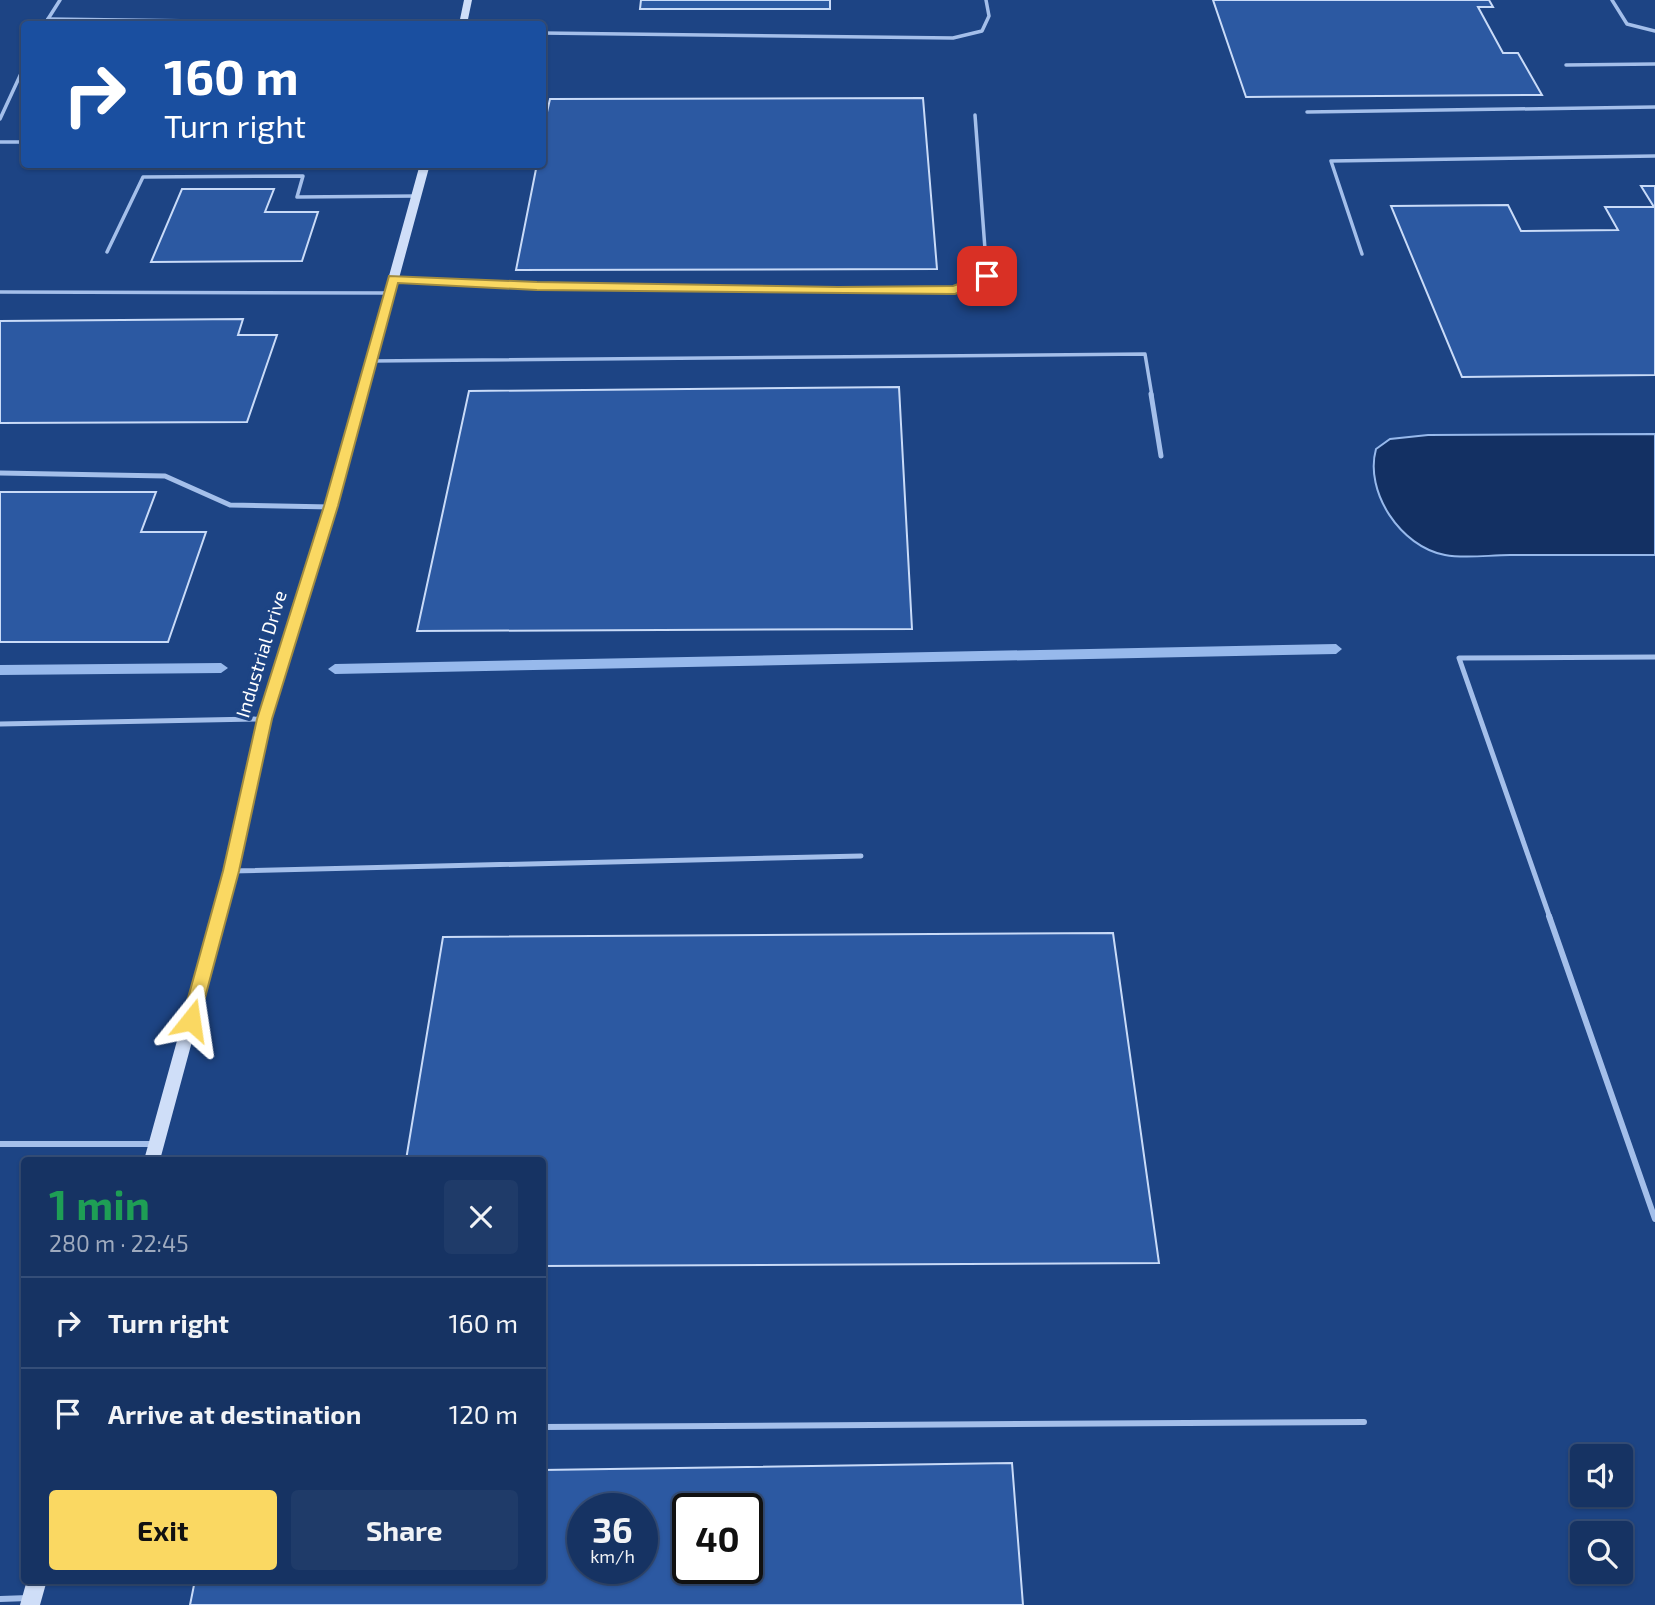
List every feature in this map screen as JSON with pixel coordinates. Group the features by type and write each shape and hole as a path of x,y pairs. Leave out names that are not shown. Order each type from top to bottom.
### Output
{"street":[{"path":"464,21 468,0"},
{"name":"Industrial Drive","path":"153,1157 231,871 264,719 331,506 424,168"}],"lane":[{"path":"48,19 60,0"},
{"path":"546,33 953,38 982,31 989,16 986,0"},
{"path":"1612,0 1627,24 1655,31"},
{"path":"48,19 197,21"},
{"path":"1566,65 1655,64"},
{"path":"0,119 21,74"},
{"path":"1307,111 1655,107"},
{"path":"393,279 550,286 955,290 987,276 975,115"},
{"path":"0,142 21,142"},
{"path":"1362,254 1331,161 1655,156"},
{"path":"107,252 143,177 303,176 297,197 416,196"},
{"path":"0,292 389,293"},
{"path":"371,361 1145,354 1161,456"},
{"path":"0,473 164,476 230,505 331,506"},
{"path":"1655,657 1459,658 1655,1219"},
{"path":"0,724 264,719"},
{"path":"231,871 861,856"},
{"path":"0,1144 157,1144"},
{"path":"546,1427 1364,1422"},
{"path":"0,1599 33,1594"}],"water":[{"path":"1655,434 1655,555 1445,555 1429,550 1401,529 1381,499 1376,483 1376,449 1390,439 1428,435"}],"building":[{"path":"641,0 830,0 830,9 640,9"},
{"path":"1213,0 1489,0 1493,7 1478,7 1503,53 1518,53 1542,95 1246,97"},
{"path":"923,98 937,269 516,270 536,168 546,168 546,116 550,99"},
{"path":"1641,186 1655,186 1655,375 1462,377 1391,206 1508,205 1521,231 1618,230 1605,207 1654,207"},
{"path":"182,189 274,189 265,212 318,212 302,261 151,262"},
{"path":"243,319 238,335 277,335 247,422 0,423 0,321"},
{"path":"899,387 912,629 417,631 469,391"},
{"path":"0,492 156,492 141,532 206,532 168,642 0,642"},
{"path":"1113,933 1159,1263 546,1266 546,1157 406,1157 443,937"},
{"path":"1012,1463 1023,1605 190,1605 194,1584 546,1584 546,1470"}],"waterway":[{"path":"335,669 1336,649"},
{"path":"0,670 221,668"}],"route":[{"path":"191,1020 231,871 264,719 331,506 393,279 537,286 838,291 955,290 987,276"}]}
